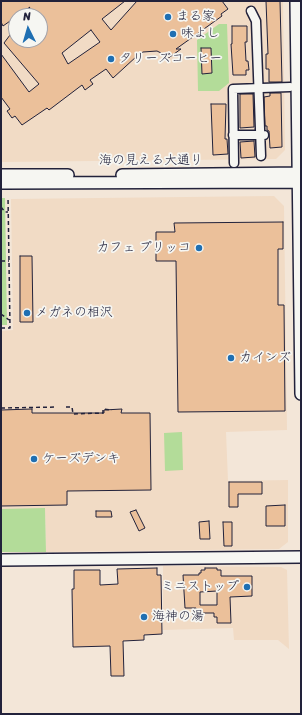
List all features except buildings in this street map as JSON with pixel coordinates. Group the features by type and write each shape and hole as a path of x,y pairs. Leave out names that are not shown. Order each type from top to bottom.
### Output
{"street":[{"path":"296,1 300,178 301,394"},
{"path":"251,11 256,21 258,88 262,135 261,156"},
{"path":"234,163 232,89 290,87"},
{"path":"233,135 262,135"},
{"name":"海の見える大通り","path":"1,175 300,178"},
{"path":"1,183 300,178"},
{"path":"1,560 301,557"}],"path":[{"path":"1,328 10,328 8,197"},
{"path":"1,207 8,212"},
{"path":"1,257 1,268"},
{"path":"1,261 9,261"},
{"path":"1,314 10,320"},
{"path":"1,408 57,407"},
{"path":"66,407 72,407 73,414 103,413 103,409 112,410"}],"shaded area":[{"path":"1,1 283,1 285,150 276,159 1,162"},
{"path":"274,196 284,206 287,430 226,432 228,481 288,480 288,542 279,549 46,552 45,509 1,509 1,331 13,330 11,199"},
{"path":"163,566 281,567 287,570 289,649 278,640 234,640 233,628 163,630"}],"green space":[{"path":"219,24 227,24 229,83 219,91 198,91 197,40"},
{"path":"1,198 5,198 7,325 1,325"},
{"path":"182,432 183,470 165,471 164,433"},
{"path":"45,508 46,552 1,552 1,509"}],"place":[{"name":"まる家","path":"168,17"},
{"name":"味よし","path":"173,34"},
{"name":"タリーズコーヒー","path":"111,59"},
{"name":"カフェ ブリッコ","path":"199,248"},
{"name":"メガネの相沢","path":"27,313"},
{"name":"カインズ","path":"231,358"},
{"name":"ケーズデンキ","path":"34,459"},
{"name":"ミニストップ","path":"247,587"},
{"name":"海神の湯","path":"144,617"}]}
